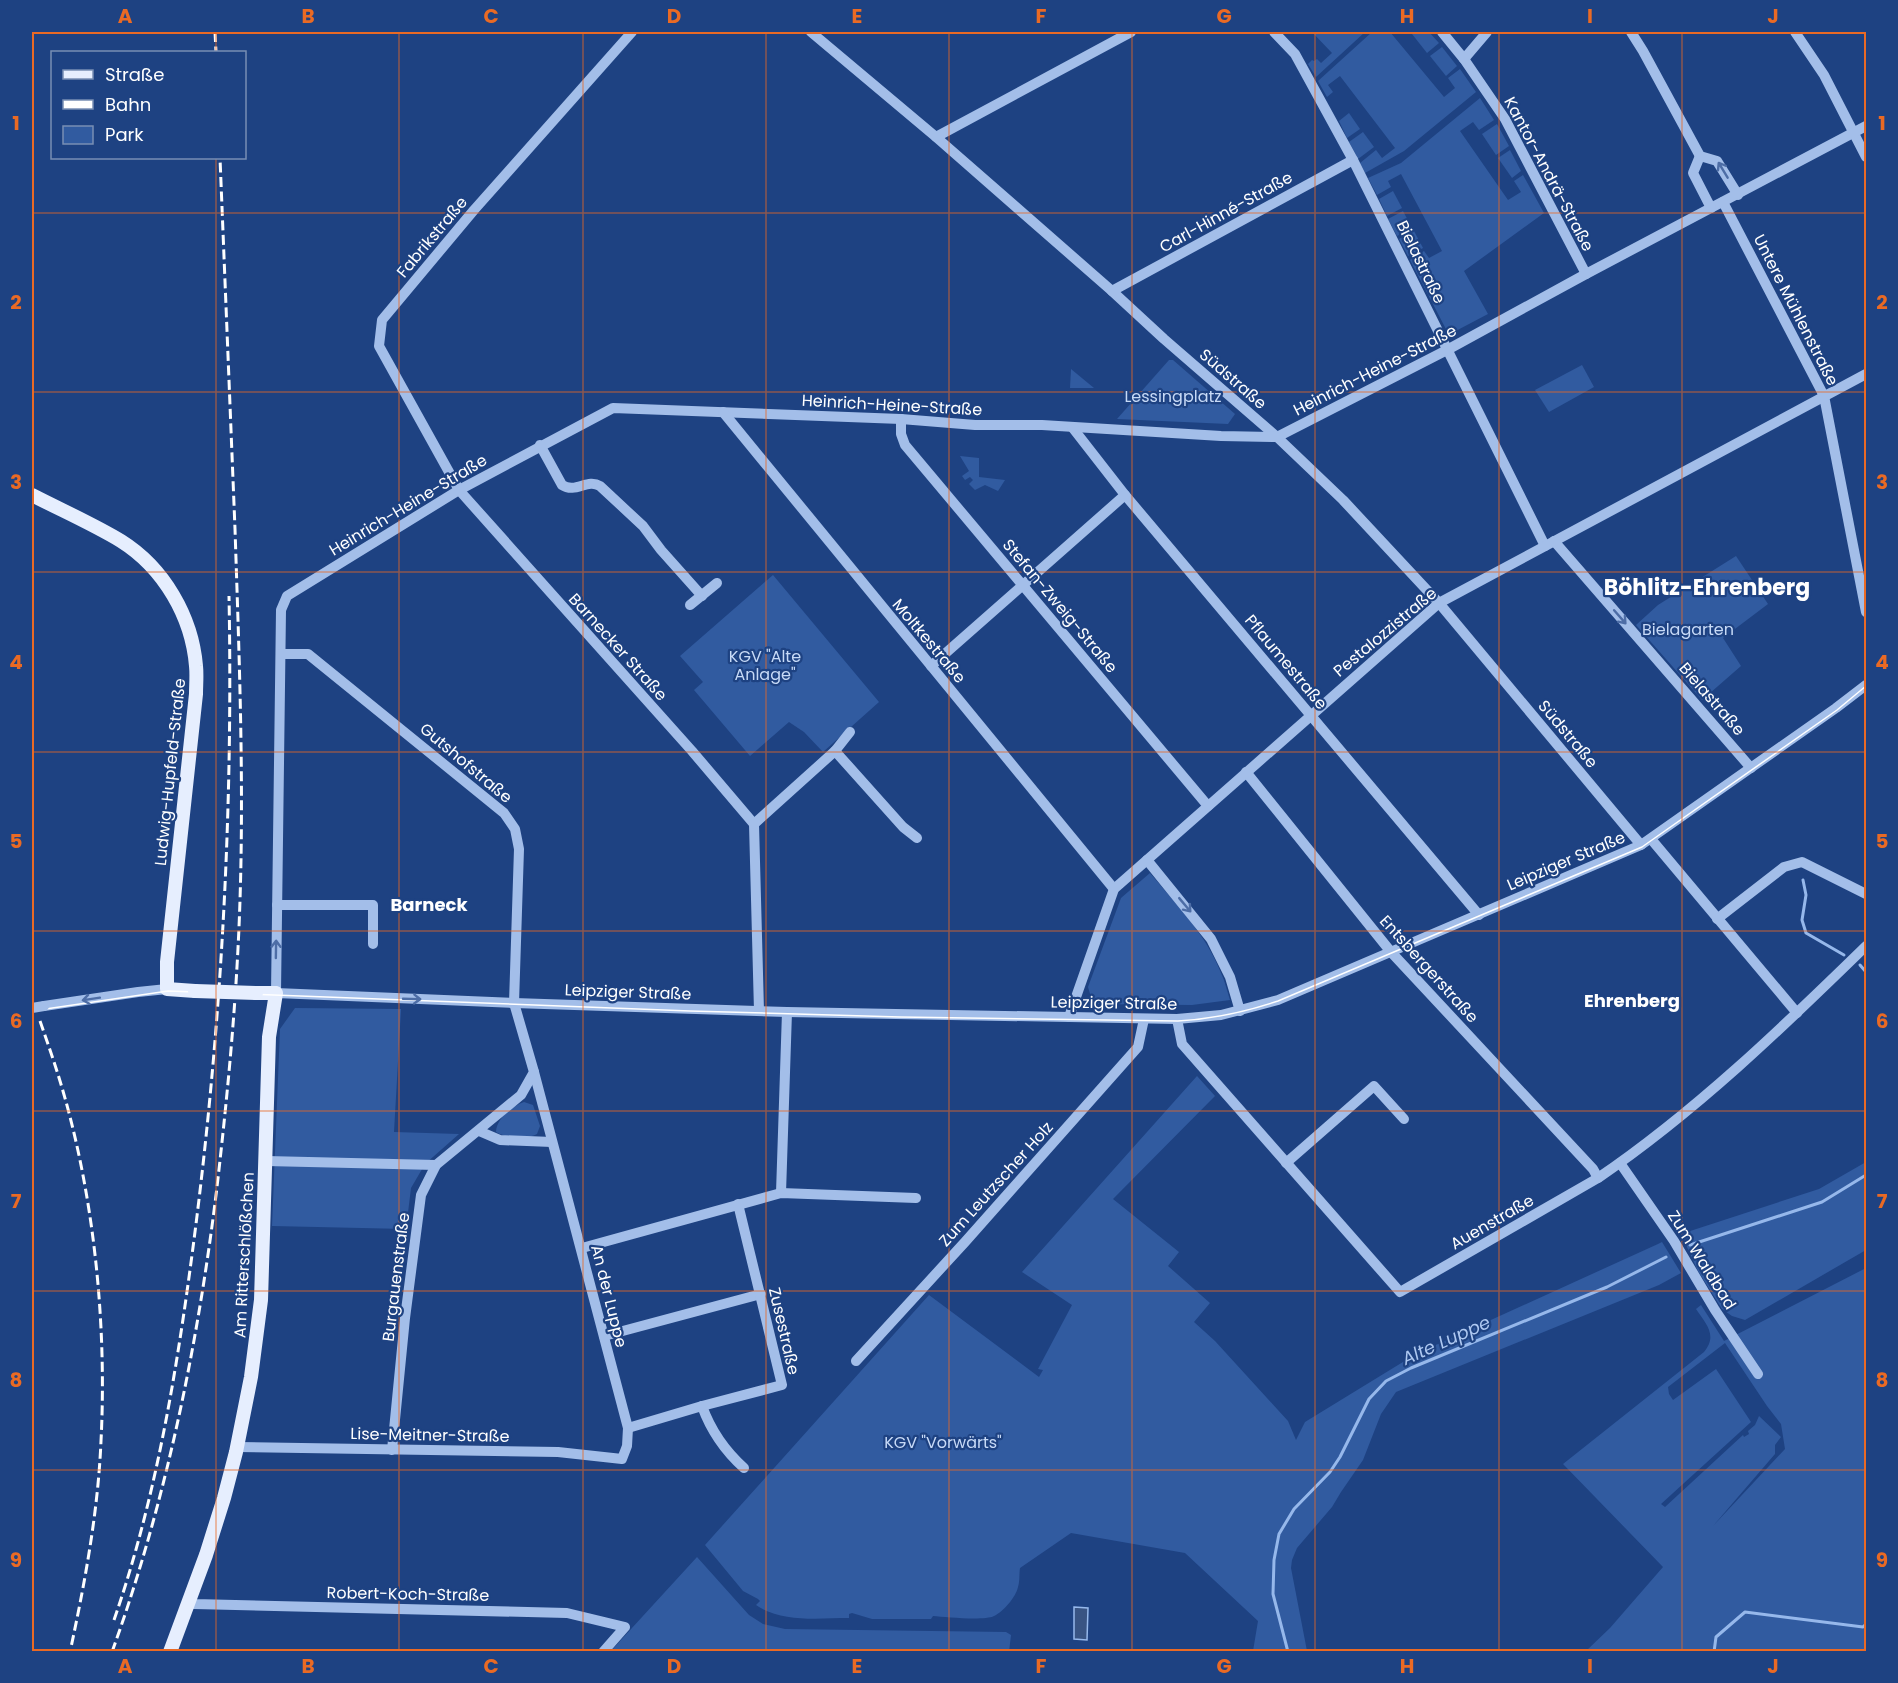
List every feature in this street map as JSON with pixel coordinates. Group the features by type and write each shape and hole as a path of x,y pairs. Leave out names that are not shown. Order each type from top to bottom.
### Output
{"main road":[{"name":"Ludwig-Hupfeld-Straße","path":"32,495 110,535 138,554 165,582 190,633 196,667 196,694 166,962 167,989"},
{"path":"167,989 276,993"},
{"name":"Am Ritterschlößchen","path":"170,1652 206,1555 224,1498 251,1377 261,1300 269,1036 276,993"}],"street":[{"name":"Fabrikstraße","path":"459,490 379,346 382,320 474,210 632,32"},
{"name":"Südstraße","path":"811,32 936,137 1112,291 1277,437 1343,500 1439,603 1797,1013"},
{"path":"936,137 1131,32"},
{"name":"Bielastraße","path":"1274,32 1295,54 1353,160 1447,350 1550,544 1751,768"},
{"name":"Kantor-Andrä-Straße","path":"1442,32 1464,59 1505,119 1586,274"},
{"path":"1464,59 1487,32"},
{"path":"1631,32 1700,156 1717,160 1738,195"},
{"path":"1795,32 1824,75 1866,157"},
{"name":"Heinrich-Heine-Straße","path":"276,993 281,610 287,596 459,490 540,445 613,408 1277,437 1447,350 1866,126"},
{"path":"1700,156 1693,173 1711,208"},
{"name":"Carl-Hinné-Straße","path":"1112,291 1353,160"},
{"name":"Untere Mühlenstraße","path":"1723,202 1824,396 1866,612"},
{"name":"Pestalozzistraße","path":"1069,1017 1114,889 1439,603 1866,374"},
{"name":"Moltkestraße","path":"723,412 1114,889"},
{"name":"Stefan-Zweig-Straße","path":"901,419 904,445 1208,806"},
{"name":"Pflaumestraße","path":"1071,427 1125,495 1479,915"},
{"path":"540,445 562,485 568,489 575,489 589,483 600,486 643,526 702,596"},
{"name":"Barnecker Straße","path":"459,490 754,824"},
{"path":"931,666 1125,495"},
{"path":"690,605 717,583"},
{"name":"Gutshofstraße","path":"281,654 308,654 504,813 515,829 519,849 514,1003"},
{"name":"Leipziger Straße","path":"276,993 787,1012 1204,1018 1278,1000 1646,842 1866,685"},
{"path":"759,1011 754,824 835,751 850,732"},
{"path":"835,751 903,827 916,838"},
{"name":"Entsbergerstraße","path":"1246,772 1391,952 1593,1169 1598,1178"},
{"path":"1147,860 1211,939 1230,977 1240,1011"},
{"path":"1717,919 1784,867 1802,862 1866,894"},
{"path":"277,905 373,905 373,944"},
{"name":"Auenstraße","path":"1176,1019 1182,1044 1400,1292 1598,1178 1620,1163 1728,1077 1864,953"},
{"path":"32,1008 167,989"},
{"path":"479,1131 500,1140 552,1142 514,1003"},
{"path":"780,1193 787,1012"},
{"name":"Zum Leutzscher Holz","path":"856,1361 966,1242 1138,1047 1144,1018"},
{"name":"Burgauenstraße","path":"392,1450 405,1318 421,1195 436,1165 521,1095 534,1072"},
{"path":"1286,1163 1374,1086 1404,1119"},
{"name":"An der Luppe","path":"552,1142 628,1428 627,1446 622,1458"},
{"path":"266,1161 436,1165"},
{"name":"Zum Waldbad","path":"1620,1163 1674,1241 1704,1292 1758,1374"},
{"path":"582,1248 780,1193 916,1198"},
{"name":"Zusestraße","path":"628,1428 782,1385 738,1204"},
{"path":"604,1336 761,1294"},
{"path":"702,1406 709,1426 722,1445 744,1468"},
{"name":"Lise-Meitner-Straße","path":"237,1447 558,1452 622,1458"},
{"name":"Robert-Koch-Straße","path":"188,1602 194,1604 567,1613 625,1628 603,1652"}],"green space":[{"path":"1312,32 1365,32 1316,77 1308,64 1317,59 1321,63 1332,53"},
{"path":"1372,32 1390,32 1444,97 1455,88 1448,78 1460,69 1476,92 1404,151 1365,173 1360,163 1376,150 1382,158 1395,148 1340,76 1328,85 1333,92 1327,97 1318,81"},
{"path":"1429,32 1439,43 1427,53 1412,34"},
{"path":"1442,47 1457,66 1446,76 1430,56"},
{"path":"1480,98 1494,120 1479,130 1473,122 1460,131 1508,200 1521,192 1514,181 1523,175 1544,213 1464,271 1488,314 1450,334 1410,260 1424,251 1429,258 1442,251 1401,174 1388,181 1391,187 1377,195 1368,178 1401,163"},
{"path":"1349,113 1360,129 1347,138 1339,121"},
{"path":"1497,124 1509,146 1496,155 1482,134"},
{"path":"1363,132 1374,147 1358,159 1349,142"},
{"path":"1510,150 1521,171 1512,178 1498,158"},
{"path":"1393,191 1402,208 1387,216 1379,199"},
{"path":"1403,211 1412,228 1397,236 1388,219"},
{"path":"1414,231 1423,248 1408,256 1399,239"},
{"name":"Lessingplatz","path":"1169,360 1173,360 1235,414 1228,424 1117,419"},
{"path":"1582,365 1594,387 1549,412 1535,390"},
{"path":"1071,369 1094,388 1070,388"},
{"path":"960,456 979,458 979,477 1005,480 998,491 985,485 975,490 969,484 973,480 970,477 965,480 962,476 969,471"},
{"name":"Bielagarten","path":"1736,556 1768,604 1723,638 1741,666 1702,700 1636,625 1658,605"},
{"name":"KGV \"Alte Anlage\"","path":"773,575 879,702 823,752 804,732 789,722 750,756 694,690 703,682 680,656"},
{"path":"1150,873 1190,920 1207,945 1215,959 1230,1000 1192,1005 1093,1004 1088,987 1121,898"},
{"path":"295,1008 401,1009 394,1132 459,1134 425,1164 411,1188 406,1229 272,1226 280,1029"},
{"name":"KGV \"Vorwärts\"","path":"1197,1076 1215,1096 1113,1199 1179,1252 1168,1266 1210,1303 1194,1322 1215,1341 1288,1421 1296,1440 1305,1422 1416,1354 1662,1242 1681,1273 1659,1285 1396,1392 1381,1414 1363,1460 1332,1507 1297,1548 1292,1560 1291,1568 1307,1651 1253,1651 1258,1621 1185,1553 1071,1533 1020,1568 1019,1585 1015,1595 1009,1604 994,1616 872,1619 852,1613 849,1614 849,1618 801,1618 777,1615 756,1605 760,1601 743,1591 705,1545 929,1295 1039,1377 1043,1370 1038,1369 1072,1305 1022,1272"},
{"path":"524,1102 533,1105 540,1126 537,1134 516,1137 496,1132 499,1122 506,1114"},
{"path":"1866,1162 1866,1250 1745,1320 1732,1316 1722,1309 1698,1271 1681,1234 1819,1189"},
{"path":"1866,1268 1866,1651 1586,1651 1610,1628 1663,1567 1563,1464 1704,1352 1710,1335 1707,1325 1696,1309 1701,1305 1724,1341","holes":["1725,1343 1781,1424 1785,1449 1713,1526 1775,1454 1775,1445 1781,1437 1759,1416 1755,1425 1748,1431 1749,1434 1744,1437 1743,1435 1665,1507 1661,1504 1751,1422 1716,1369 1673,1400 1668,1387"]},
{"path":"697,1557 749,1615 763,1624 785,1629 1006,1632 1011,1635 1009,1652 610,1652"}],"shaded area":[{"path":"1074,1607 1088,1608 1087,1640 1074,1639"}],"waterway":[{"path":"1803,880 1806,895 1802,920 1806,933 1844,955"},
{"path":"1860,965 1866,972"},
{"name":"Alte Luppe","path":"1690,1245 1822,1202 1866,1175"},
{"name":"Alte Luppe","path":"1288,1652 1273,1594 1274,1560 1279,1534 1294,1509 1330,1472 1369,1399 1386,1381 1411,1368 1607,1287 1666,1257"},
{"path":"1714,1652 1716,1637 1745,1612 1863,1627 1866,1624"}],"tram line":[{"path":"32,1011 168,991 900,1017 1178,1021 1216,1017 1278,1001 1642,847 1837,710 1866,686"}],"railway":[{"path":"215,32 216,51"},
{"path":"112,1652 149,1538 190,1364 217,1187 234,1008 241,854 240,714 220,159"},
{"path":"114,1620 143,1523 165,1425 182,1325 205,1146 224,911 229,753 229,596"},
{"path":"40,1021 60,1081 82,1168 96,1259 100,1305 102,1397 97,1494 86,1573 70,1652"}],"district":[{"name":"Böhlitz-Ehrenberg","path":"1707,587"},
{"name":"Barneck","path":"429,904"},
{"name":"Ehrenberg","path":"1632,1000"}]}
